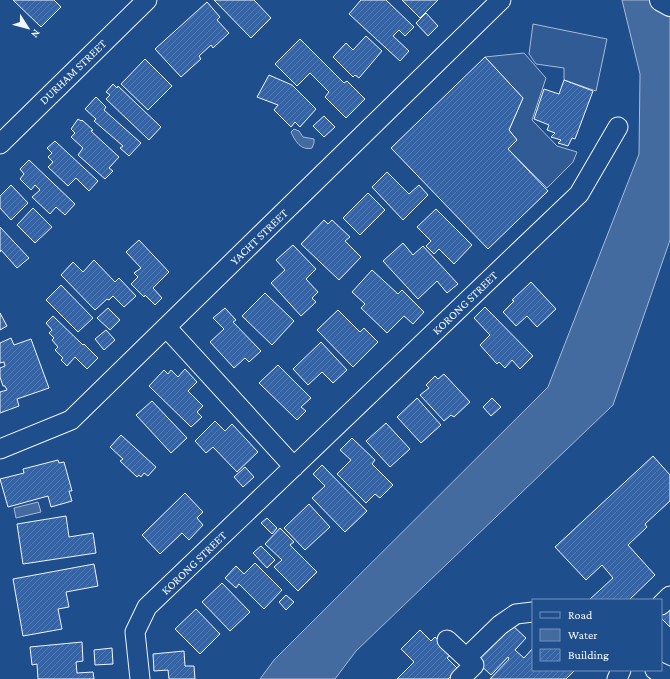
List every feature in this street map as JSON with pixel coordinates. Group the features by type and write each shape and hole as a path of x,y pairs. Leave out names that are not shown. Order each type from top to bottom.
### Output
{"main road":[{"path":"661,0 670,5"}],"street":[{"name":"DURHAM STREET","path":"0,144 147,0"},
{"name":"YACHT STREET","path":"0,449 70,420 167,328 501,0"},
{"name":"KORONG STREET","path":"140,679 135,632 147,608 579,194 618,127"},
{"path":"167,328 294,467"},
{"path":"662,604 670,596"},
{"path":"467,658 500,625 516,614 532,612"},
{"path":"447,640 474,665 460,679"},
{"path":"657,671 670,678"}],"shaded area":[{"path":"533,24 607,39 596,91 564,80 564,68 536,64 529,54"},
{"path":"524,53 546,78 532,120 557,146 577,152 573,162 547,188 508,149 517,140 509,130 523,98 485,57"}],"water":[{"path":"622,0 670,0 670,240 613,405 356,651 335,679 260,679 274,660 548,387 639,154 640,74"},
{"path":"294,129 299,131 303,137 314,139 312,148 308,149 302,147 294,139 291,132"},
{"path":"38,502 41,512 16,518 14,508"}],"building":[{"path":"13,0 54,0 61,7 41,27"},
{"path":"214,0 254,0 271,18 251,38"},
{"path":"361,0 386,0 414,27 405,36 399,30 393,36 409,51 400,61 349,14"},
{"path":"402,0 438,0 420,18"},
{"path":"207,2 220,17 217,20 229,33 213,48 211,45 199,56 201,59 181,77 155,49"},
{"path":"426,13 438,26 428,36 416,23"},
{"path":"366,36 382,51 359,78 355,75 353,77 333,57 346,43 353,50"},
{"path":"300,39 344,83 347,81 365,99 346,118 325,97 329,92 310,73 297,86 275,64"},
{"path":"485,57 523,98 509,130 517,140 508,149 548,191 488,249 391,148"},
{"path":"145,59 172,86 148,110 121,84"},
{"path":"269,75 292,85 316,109 300,127 295,122 291,127 274,110 278,105 257,97"},
{"path":"564,80 593,91 575,139 572,138 568,146 558,143 561,140 551,137 555,133 547,130 549,125 534,119 544,89 559,94"},
{"path":"113,84 117,88 118,86 161,127 149,140 106,99 110,95 106,92"},
{"path":"96,97 106,107 104,110 141,143 129,156 120,148 123,146 94,121 96,119 85,109"},
{"path":"324,116 335,127 324,137 313,126"},
{"path":"78,119 81,121 82,120 93,130 91,131 119,157 109,168 113,171 105,179 78,155 83,148 71,137 75,133 71,129"},
{"path":"55,141 98,181 89,191 76,178 68,186 48,167 53,162 48,157 52,153 47,148"},
{"path":"29,160 75,204 65,215 56,207 50,214 32,197 40,190 35,185 31,190 20,179 24,174 20,169"},
{"path":"387,172 409,194 419,185 428,195 403,220 372,187"},
{"path":"11,185 28,203 11,220 0,208 0,196"},
{"path":"368,193 385,210 360,235 343,218"},
{"path":"33,208 52,227 35,243 17,225"},
{"path":"436,209 472,245 454,264 439,249 434,254 426,246 431,241 417,227"},
{"path":"324,220 328,224 332,220 350,237 345,241 361,257 339,280 301,244"},
{"path":"0,227 29,258 17,268 1,250 0,252"},
{"path":"139,240 169,272 153,288 162,298 155,305 145,295 144,297 131,284 138,277 134,273 141,268 126,252"},
{"path":"403,243 413,255 423,246 458,284 447,293 437,281 418,299 383,261"},
{"path":"293,245 316,269 306,279 318,292 312,298 316,302 301,316 271,283 285,270 276,260"},
{"path":"94,260 115,282 119,278 136,296 124,307 113,296 109,300 107,299 95,310 61,275 73,262 83,272"},
{"path":"372,270 398,294 402,290 424,312 413,324 404,316 387,333 361,308 365,304 352,292"},
{"path":"531,282 556,309 537,327 527,316 516,326 503,312 514,301 512,300"},
{"path":"61,285 93,318 78,332 46,300"},
{"path":"265,293 294,321 272,345 242,316"},
{"path":"485,307 533,356 520,369 512,360 505,368 499,362 497,364 480,345 490,335 474,318"},
{"path":"108,308 120,320 110,330 97,318"},
{"path":"225,308 236,320 233,322 261,351 249,362 245,358 234,368 210,342 224,329 213,318"},
{"path":"338,310 360,332 364,328 378,342 353,367 317,330"},
{"path":"0,313 7,326 0,330"},
{"path":"53,316 98,358 87,369 75,357 67,366 61,360 63,358 55,350 58,347 52,340 54,338 49,333 52,330 46,323"},
{"path":"106,330 115,340 104,350 95,339"},
{"path":"11,338 14,345 31,339 49,388 17,399 19,406 0,413 0,392 7,390 5,386 3,386 0,377 0,368 5,366 4,362 0,363 0,343"},
{"path":"321,342 347,370 333,383 322,372 308,385 293,369"},
{"path":"278,365 311,398 301,407 306,411 297,420 259,383"},
{"path":"185,369 197,382 188,391 203,406 197,412 202,417 191,427 149,386 164,370 168,374 171,370 178,377"},
{"path":"444,374 470,402 454,417 451,415 444,421 420,395 429,388 426,385 435,376 438,379"},
{"path":"417,398 441,425 421,443 397,417"},
{"path":"492,398 501,407 491,416 483,407"},
{"path":"152,401 187,438 171,453 136,415"},
{"path":"215,421 225,431 232,424 258,452 237,472 213,447 206,453 195,441"},
{"path":"386,423 410,449 390,467 366,441"},
{"path":"121,435 156,467 148,476 144,473 141,477 139,475 137,477 120,461 123,459 110,447"},
{"path":"352,438 375,460 372,464 393,485 380,498 375,494 366,503 337,474 351,460 340,450"},
{"path":"653,456 670,475 670,501 645,524 647,527 628,545 655,575 630,599 590,599 613,578 602,565 586,580 555,547"},
{"path":"58,460 59,463 64,462 72,491 69,491 72,501 51,507 48,496 8,507 0,479 24,473 23,469"},
{"path":"322,465 367,511 345,532 312,498 325,486 313,474"},
{"path":"245,467 254,477 243,487 234,477"},
{"path":"185,493 203,512 197,518 203,525 189,540 182,533 160,554 142,535"},
{"path":"309,504 330,527 305,550 284,528"},
{"path":"66,516 69,537 93,533 96,553 23,564 17,524"},
{"path":"267,518 277,528 272,534 261,523"},
{"path":"280,528 294,542 290,545 317,572 298,591 274,567 282,560 265,544"},
{"path":"261,546 275,560 267,568 253,553"},
{"path":"255,563 282,590 264,609 239,584 236,588 225,578 236,566 244,574"},
{"path":"94,564 98,586 66,592 69,607 58,609 62,629 23,636 13,579"},
{"path":"222,583 250,612 230,631 202,602"},
{"path":"286,595 294,602 286,610 279,602"},
{"path":"670,602 670,627 662,619 662,610"},
{"path":"196,609 220,634 200,654 175,629"},
{"path":"511,624 526,638 515,650 524,658 532,649 532,671 574,671 566,679 490,679 509,659 508,657 491,675 476,661"},
{"path":"420,630 431,641 435,637 452,654 447,658 458,669 448,679 397,679 414,662 401,649"},
{"path":"82,642 83,661 76,662 77,673 93,672 94,679 38,679 37,664 32,665 30,647"},
{"path":"112,648 113,664 95,665 94,650"},
{"path":"184,651 185,666 194,666 195,679 169,679 168,670 154,671 153,654"}]}
